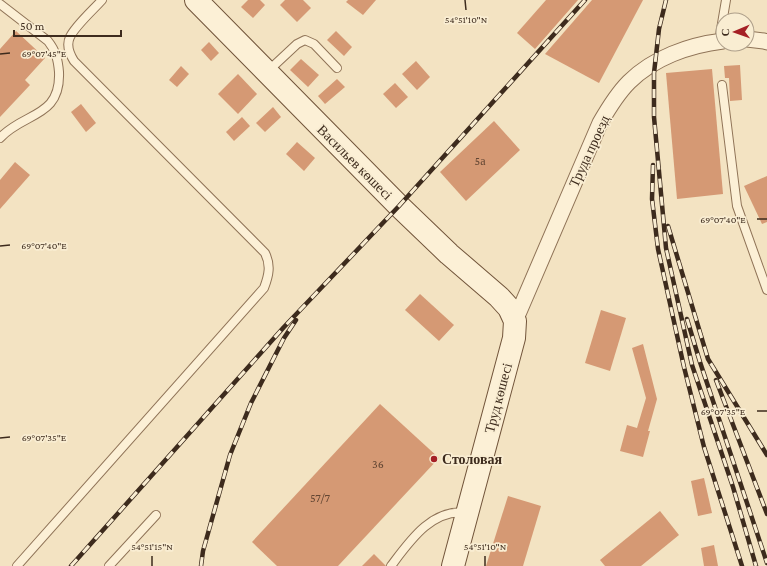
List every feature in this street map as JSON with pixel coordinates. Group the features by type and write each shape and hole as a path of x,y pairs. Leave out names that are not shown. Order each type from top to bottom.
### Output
{"street":[{"name":"Васильев көшесі","path":"196,0 449,254 499,297 509,308 515,321"},
{"path":"755,40 767,42"},
{"name":"Труда проезд","path":"515,321 600,123 613,102 628,83 649,65 682,50 715,42"},
{"name":"Труд көшесі","path":"453,566 514,338 515,321"}],"lane":[{"path":"18,566 264,288 268,274 268,260 265,253 74,61 70,54 68,45 70,36 102,0"},
{"path":"725,12 726,0"},
{"path":"0,4 48,41 54,49 58,60 59,74 59,85 56,95 50,104 37,115 8,130 0,138"},
{"path":"267,72 297,44 305,40 314,44 337,68"},
{"path":"722,85 737,206 767,290"},
{"path":"391,566 412,538 426,525 448,513 468,513"},
{"path":"109,566 156,515"}],"building":[{"path":"248,0 260,0 265,5 253,18 241,7"},
{"path":"285,0 303,0 311,8 297,22 280,5"},
{"path":"348,0 376,0 363,15 346,2"},
{"path":"546,0 578,0 535,49 517,33"},
{"path":"592,0 643,0 599,83 545,54"},
{"path":"16,31 45,58 25,80 30,85 0,117 0,49"},
{"path":"336,31 352,47 344,56 327,40"},
{"path":"209,42 219,53 211,61 201,50"},
{"path":"301,59 319,75 308,87 290,70"},
{"path":"416,61 430,77 417,90 402,74"},
{"path":"740,65 742,100 730,101 729,78 725,78 724,66"},
{"path":"181,66 189,74 177,87 169,80"},
{"path":"712,69 723,194 677,199 666,73"},
{"path":"238,74 257,94 238,114 218,94"},
{"path":"337,79 345,87 325,104 318,96"},
{"path":"395,83 408,97 396,108 383,94"},
{"path":"81,104 96,123 86,132 71,112"},
{"path":"273,107 281,117 265,132 256,123"},
{"path":"242,117 250,126 234,141 226,132"},
{"path":"494,121 520,150 466,201 440,172"},
{"path":"297,142 315,158 304,171 286,154"},
{"path":"15,162 30,175 0,209 0,180"},
{"path":"767,176 767,222 762,224 744,186"},
{"path":"420,294 454,325 439,341 405,310"},
{"path":"601,310 626,318 610,371 585,363"},
{"path":"643,344 657,399 648,431 650,431 643,457 620,451 627,425 637,428 646,398 632,348"},
{"path":"380,404 439,458 338,566 277,566 252,542"},
{"path":"704,478 712,513 698,516 691,481"},
{"path":"508,496 541,506 523,566 486,566"},
{"path":"660,511 679,535 641,566 605,566 600,560"},
{"path":"714,545 718,566 704,566 701,548"},
{"path":"374,554 386,566 362,566"}],"railway":[{"path":"71,566 284,327 399,206 585,0"},
{"path":"666,0 659,29 654,73 654,117 666,248 692,365 733,487 756,566"},
{"path":"653,165 652,199 658,249 684,367 704,447 742,566"},
{"path":"668,226 708,359 767,455"},
{"path":"687,319 767,563"},
{"path":"201,566 203,551 230,455 251,403 284,338 296,320"},
{"path":"716,380 767,514"}],"place":[{"name":"Столовая","path":"434,459"}]}
